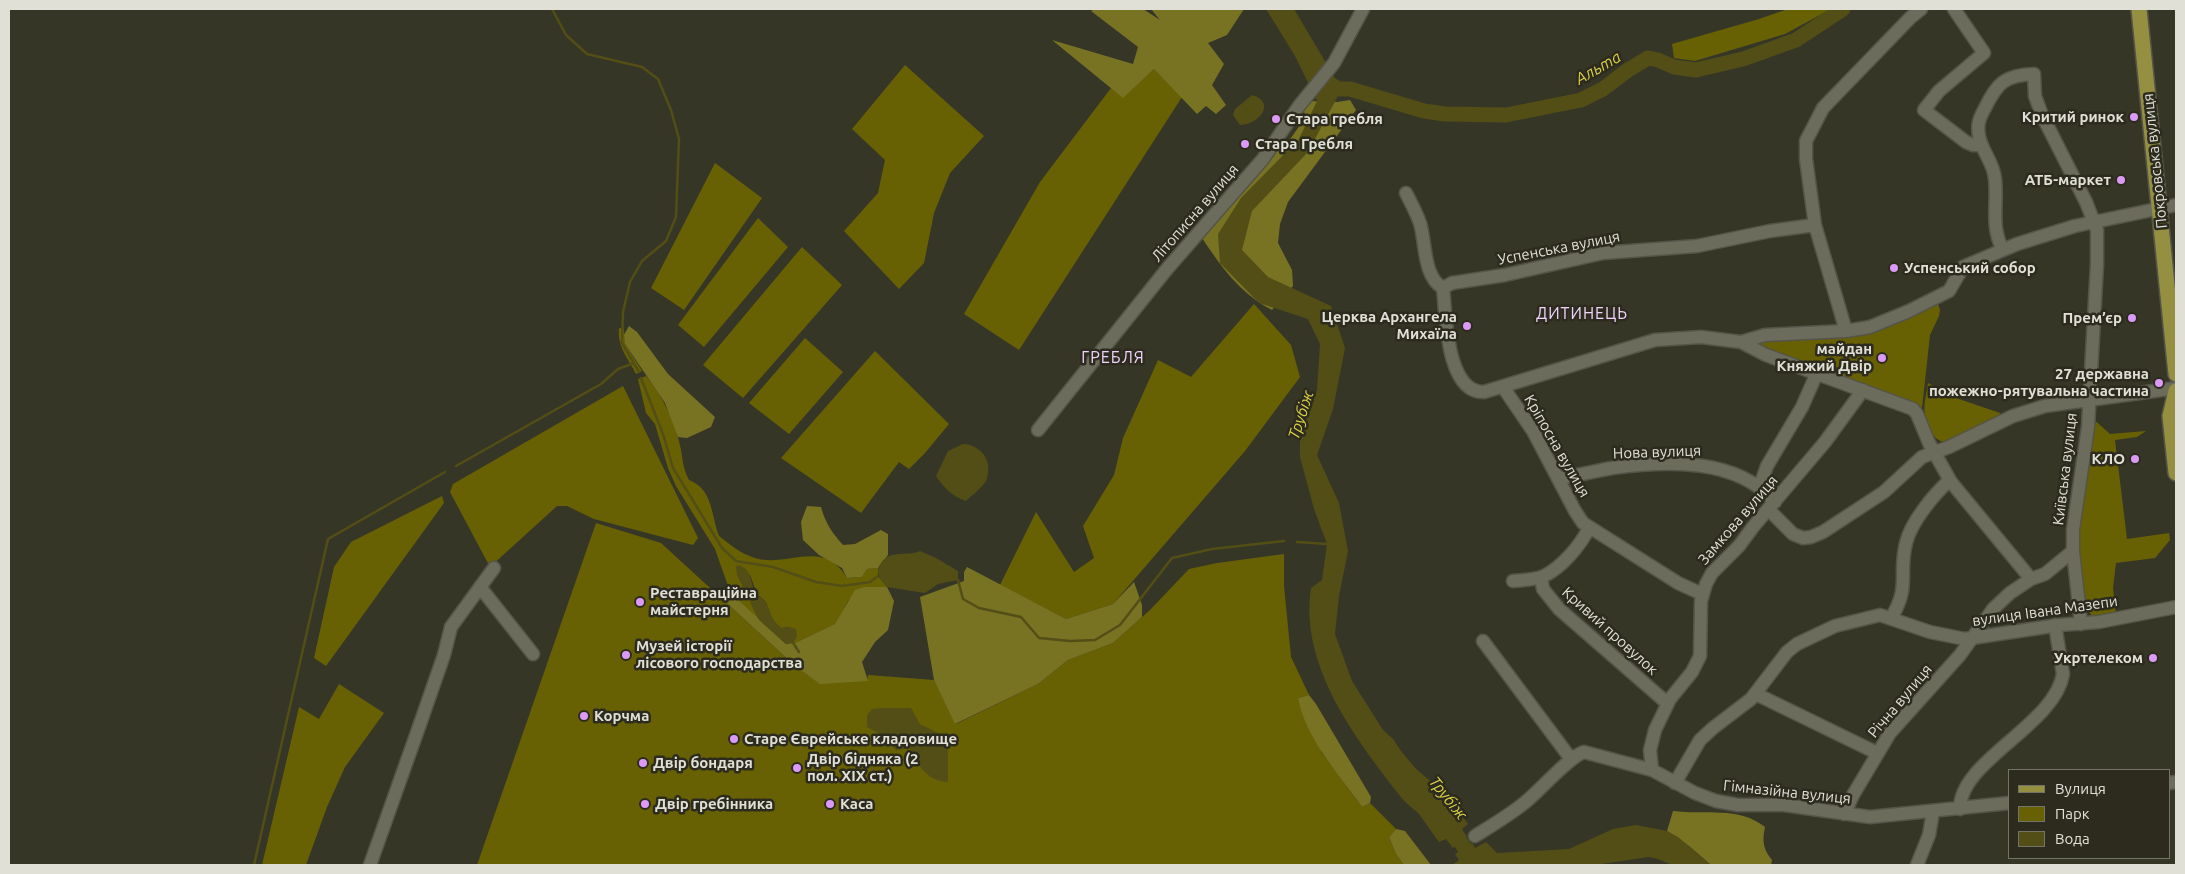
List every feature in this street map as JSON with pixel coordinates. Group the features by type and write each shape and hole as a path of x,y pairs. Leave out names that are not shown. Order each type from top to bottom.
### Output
{"main road":[{"name":"Покровська вулиця","path":"2139,9 2176,374"},
{"path":"2176,389 2170,416 2176,472"}],"street":[{"name":"Літописна вулиця","path":"1038,430 1168,269 1263,159 1310,92 1334,63 1364,9"},
{"path":"1846,331 1815,225 1806,146 1818,115 1828,102 1921,9"},
{"path":"1954,9 1984,52 1939,91 1924,110 1966,142 1973,146 1982,145 1994,171 1995,226 2003,250"},
{"name":"Київська вулиця","path":"1982,145 1978,120 1994,89 2010,79 2034,74 2035,96 2040,110 2095,222 2097,230 2097,264 2087,438 2074,524 2073,551 2081,624"},
{"path":"1406,193 1419,221 1427,264 1433,279 1443,288"},
{"path":"1741,342 1757,336 1846,331 1884,322 1952,289 1963,267 2003,250 2050,233 2176,205"},
{"name":"Успенська вулиця","path":"1443,288 1458,282 1495,277 1603,253 1697,246 1770,231 1815,225"},
{"name":"Кріпосна вулиця","path":"1443,288 1451,352 1463,382 1471,389 1480,392 1502,387 1533,431 1575,511 1589,528 1678,583 1702,594"},
{"path":"1502,387 1655,340 1701,337 1741,342 1766,355 1916,411 1933,452 1950,480 2031,579"},
{"path":"1760,486 1770,462 1802,407 1817,373"},
{"name":"Нова вулиця","path":"1559,478 1625,467 1697,465 1735,474 1760,486 1793,534 1803,538 1814,536 1884,492 1918,459 1949,447 2007,418 2032,409 2176,389"},
{"name":"Замкова вулиця","path":"1652,770 1651,744 1667,703 1692,672 1700,656 1702,594 1712,573 1739,546 1753,526 1825,442 1863,390"},
{"path":"1892,618 1900,603 1903,592 1905,550 1909,535 1930,501 1950,480"},
{"name":"Кривий провулок","path":"1513,582 1541,577 1551,571 1575,549 1589,528"},
{"path":"1972,639 1985,619 2001,600 2031,579 2045,574 2073,551"},
{"path":"370,865 442,662 451,626 494,568"},
{"name":"Кривий провулок","path":"1541,577 1543,589 1559,609 1667,703"},
{"path":"480,587 533,654"},
{"name":"вулиця Івана Мазепи","path":"1675,783 1704,736 1756,694 1787,652 1797,644 1827,628 1877,615 1892,618 1945,636 1972,639 2055,625 2081,624 2176,607"},
{"path":"1960,809 1961,797 1968,782 2038,716 2061,681 2063,674 2055,625"},
{"name":"Річна вулиця","path":"1844,814 1877,753 1896,725 1950,667 1972,639"},
{"path":"1475,836 1522,805 1545,786 1571,759 1483,641"},
{"path":"1756,694 1877,753"},
{"name":"Гімназійна вулиця","path":"1571,759 1580,753 1590,752 1652,770 1705,798 1728,804 1784,805 1870,817 2008,803"},
{"path":"1917,865 1929,835 1933,812"}],"green space":[{"path":"1788,9 1831,9 1785,34 1695,61 1674,58 1672,44"},
{"path":"905,65 984,136 950,173 934,213 924,263 899,289 844,231 878,193 885,160 852,129"},
{"path":"1154,69 1182,97 1019,350 964,314 1040,182 1111,88 1123,97"},
{"path":"715,163 762,198 684,310 651,288"},
{"path":"758,218 788,247 704,347 678,325"},
{"path":"802,247 842,285 743,398 703,365"},
{"path":"1937,301 1940,310 1930,335 1922,408 1760,346 1763,340 1843,335"},
{"path":"1254,304 1291,345 1300,377 1245,451 1113,604 1066,619 1000,585 1036,512 1074,572 1094,558 1083,526 1114,475 1123,438 1158,360 1191,377"},
{"path":"619,328 624,329 625,344 642,371 636,374 621,347"},
{"path":"805,338 843,372 789,434 749,403"},
{"path":"875,351 949,424 909,469 899,462 861,513 781,458"},
{"path":"646,376 668,411 676,430 689,480 697,484 707,496 719,536 743,553 765,560 815,556 826,559 837,566 847,578 862,577 867,569 878,568 878,576 887,587 864,587 848,601 836,624 795,643 786,644 793,642 789,627 781,628 771,619 766,602 757,594 750,575 737,574 759,620 734,596 727,583 715,549 676,486 668,468 655,424 646,413 638,379"},
{"path":"1928,383 1959,399 2000,413 2001,417 1947,442 1942,442 1932,433 1926,419 1924,406"},
{"path":"623,386 698,538 693,545 594,519 567,506 557,506 490,567 450,492 453,484"},
{"path":"2092,418 2110,434 2146,431 2137,437 2115,440 2127,539 2169,533 2170,540 2155,558 2116,563 2113,588 2116,615 2096,620 2081,603 2076,549"},
{"path":"442,496 444,503 326,666 314,658 334,567 351,542"},
{"path":"596,523 661,543 793,664 867,681 868,675 934,680 956,724 1038,684 1068,660 1113,643 1150,610 1189,569 1217,563 1284,554 1284,586 1291,657 1309,695 1298,698 1322,753 1362,807 1370,803 1396,829 1389,837 1396,854 1404,865 477,865"},
{"path":"339,684 384,713 345,767 327,807 306,865 262,865 299,707 319,719"}],"shaded area":[{"path":"1095,9 1143,9 1160,20 1151,9 1244,9 1227,35 1208,43 1224,64 1212,85 1226,105 1216,114 1206,106 1197,114 1154,69 1123,98 1052,40 1133,64 1138,47 1091,11"},
{"path":"1350,100 1356,110 1288,202 1280,224 1278,243 1292,270 1293,286 1272,310 1240,287 1200,235 1279,141 1286,145 1307,115 1301,110 1308,101 1337,102"},
{"path":"629,326 637,332 668,374 715,417 711,427 687,438 678,437 665,403 625,344 624,335"},
{"path":"807,506 821,507 829,527 843,545 855,544 881,530 888,534 888,555 878,568 867,569 862,577 847,578 842,568 819,555 803,540 801,522"},
{"path":"967,567 1066,619 1113,604 1134,582 1142,605 1142,617 1113,643 1068,660 1038,684 955,724 934,680 920,597 964,581 964,572"},
{"path":"864,587 887,587 894,601 888,630 875,642 862,662 868,681 820,684 793,664 719,596 734,596 786,644 795,643 835,624 855,590"},
{"path":"1309,695 1371,797 1370,803 1362,807 1315,742 1302,713 1298,698"},
{"path":"1673,811 1733,814 1755,820 1765,827 1764,845 1772,860 1771,865 1711,865 1689,846 1667,831"},
{"path":"1396,829 1405,831 1431,865 1404,865 1396,854 1389,837"}],"water":[{"path":"1266,9 1294,9 1335,78 1349,87 1347,92 1339,94 1308,152 1252,211 1242,250 1268,277 1331,306 1345,348 1333,409 1317,455 1339,503 1348,551 1339,596 1335,634 1352,681 1383,730 1393,739 1416,769 1446,794 1468,824 1462,829 1467,837 1453,848 1446,839 1439,842 1419,814 1402,799 1365,750 1334,699 1322,672 1314,645 1310,617 1311,588 1322,580 1327,544 1314,509 1300,457 1300,435 1317,390 1320,344 1308,319 1259,303 1220,263 1218,234 1241,198 1299,139 1317,101 1295,56"},
{"path":"1252,95 1259,98 1263,103 1262,113 1253,121 1240,125 1233,115 1235,109"},
{"path":"963,444 970,445 981,451 985,456 988,467 986,481 966,501 949,491 936,476 948,451"},
{"path":"920,551 958,571 958,580 938,584 925,593 887,587 878,573 881,563 889,556"},
{"path":"738,565 743,567 748,573 756,593 765,601 777,624 781,628 789,627 796,629 797,637 793,642 786,644 759,620 737,575 736,567"},
{"path":"911,708 920,724 948,738 948,782 929,776 916,761 910,748 896,750 882,735 867,727 867,715 872,709"},
{"path":"1636,825 1667,831 1678,837 1711,865 1672,865 1649,857 1594,865 1452,865 1459,860 1455,854 1472,843 1475,848 1486,842 1497,853 1569,849 1613,829"}],"waterway":[{"path":"552,9 566,35 587,54 642,67 658,79 671,110 679,139 676,217 666,241 642,261 630,282 623,312 622,343 639,372"},
{"name":"Альта","path":"1328,89 1350,89 1424,111 1445,114 1506,115 1581,100 1603,89 1648,58 1674,67 1696,70 1743,59 1796,40 1843,9"},
{"path":"456,466 601,384 618,369 634,363"},
{"path":"641,378 663,434 673,468 722,548 736,561 773,567 816,582 842,586 870,582 878,576"},
{"path":"254,865 328,539 445,472"},
{"path":"958,580 963,599 979,608 1021,617 1039,638 1070,641 1095,640 1120,625 1172,558 1212,549 1284,541"},
{"path":"1297,542 1327,544"},
{"path":"792,641 799,652"},
{"name":"Трубіж","path":"1449,826 1474,861 1481,865"}],"place":[{"name":"Критий ринок","path":"2134,117"},
{"name":"Стара гребля","path":"1276,119"},
{"name":"Стара Гребля","path":"1245,144"},
{"name":"АТБ-маркет","path":"2121,180"},
{"name":"Успенський собор","path":"1894,268"},
{"name":"Прем’єр","path":"2132,318"},
{"name":"Церква Архангела Михаїла","path":"1467,326"},
{"name":"майдан Княжий Двір","path":"1882,358"},
{"name":"27 державна пожежно-рятувальна частина","path":"2159,383"},
{"name":"КЛО","path":"2135,459"},
{"name":"Реставраційна майстерня","path":"640,602"},
{"name":"Музей історії лісового господарства","path":"626,655"},
{"name":"Укртелеком","path":"2153,658"},
{"name":"Корчма","path":"584,716"},
{"name":"Старе Єврейське кладовище","path":"734,739"},
{"name":"Двір бондаря","path":"643,763"},
{"name":"Двір бідняка (2 пол. XIX ст.)","path":"797,768"},
{"name":"Двір гребінника","path":"645,804"},
{"name":"Каса","path":"830,804"}],"district":[{"name":"ДИТИНЕЦЬ","path":"1582,314"},
{"name":"ГРЕБЛЯ","path":"1113,358"}]}
